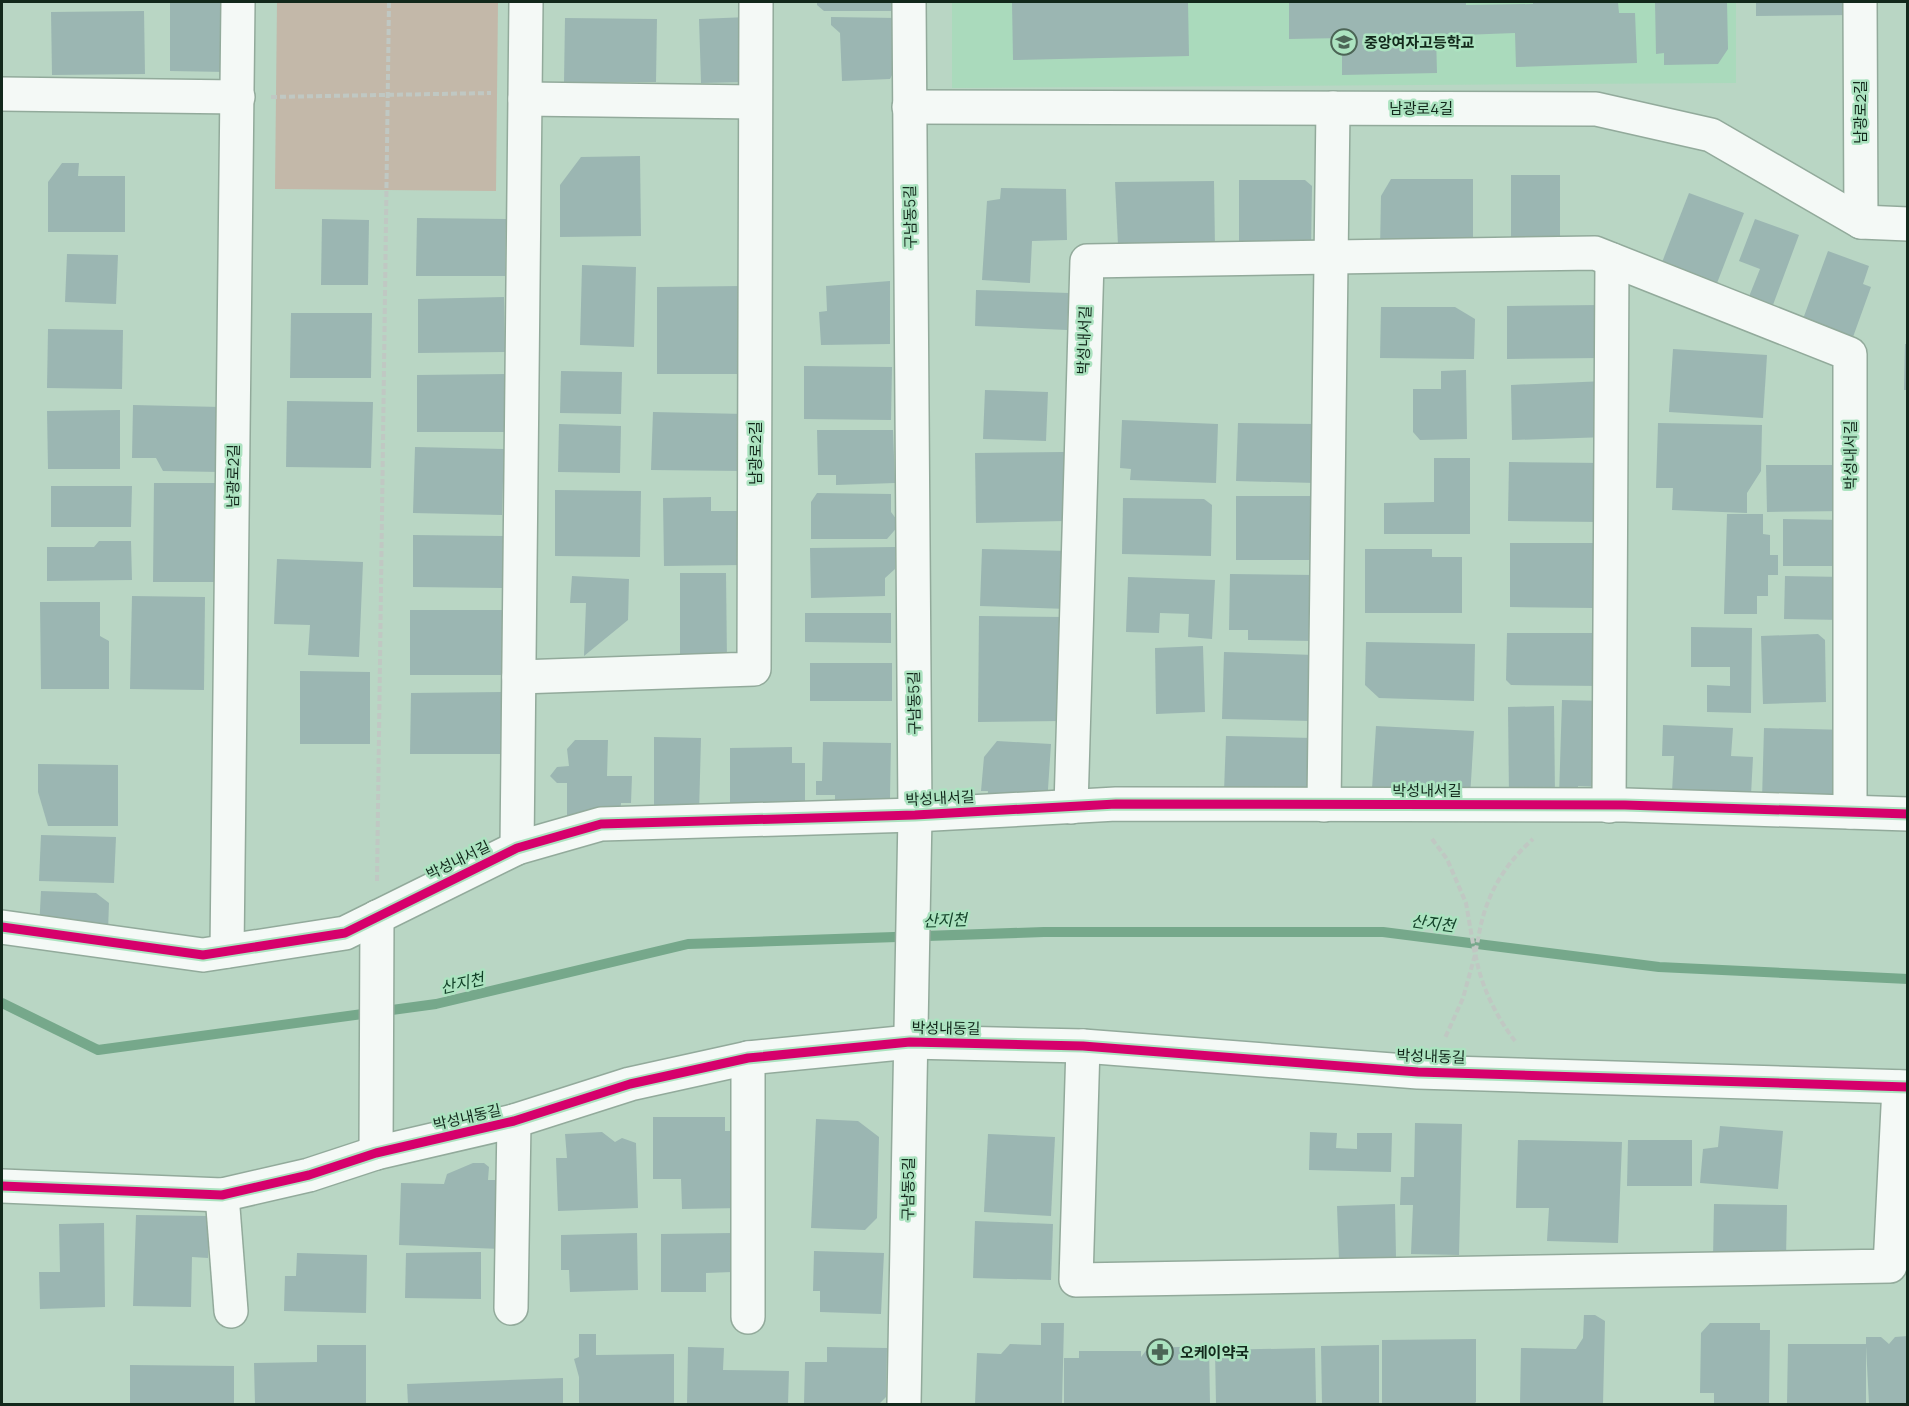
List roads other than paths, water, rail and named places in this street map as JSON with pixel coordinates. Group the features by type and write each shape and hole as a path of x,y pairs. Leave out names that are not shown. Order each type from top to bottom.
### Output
{"street":[{"name":"남광로2길","path":"227,951 238,2"},
{"path":"517,848 526,2"},
{"name":"남광로2길","path":"519,677 754,669 756,2"},
{"name":"구남동5길","path":"904,1404 915,815 909,2"},
{"name":"남광로2길","path":"1860,2 1861,222"},
{"path":"2,94 238,98"},
{"path":"525,96 755,102"},
{"name":"남광로4길","path":"909,107 1596,109 1711,135 1861,222 1908,224"},
{"path":"1324,805 1333,108"},
{"name":"박성내서길","path":"1071,807 1087,261 1595,253 1850,354 1850,812"},
{"path":"1609,806 1612,260"},
{"name":"박성내서길","path":"2,927 203,955 345,933 517,848 600,824 915,815 1071,807 1324,805 1572,805 1908,814"},
{"path":"376,1153 377,917"},
{"name":"박성내동길","path":"2,1186 222,1195 309,1175 376,1153 514,1121 630,1084 748,1058 911,1027 1083,1046 1418,1072 1903,1087"},
{"path":"1083,1046 1077,1280 1890,1266 1903,1087"},
{"path":"748,1058 748,1317"},
{"path":"511,1308 514,1121"},
{"path":"222,1195 231,1311"}],"waterway":[{"name":"산지천","path":"2,1003 98,1050 436,1004 688,944 1044,932 1383,932 1659,967 1908,979"}],"place":[{"name":"중앙여자고등학교","path":"1344,42"},
{"name":"오케이약국","path":"1160,1352"}]}
